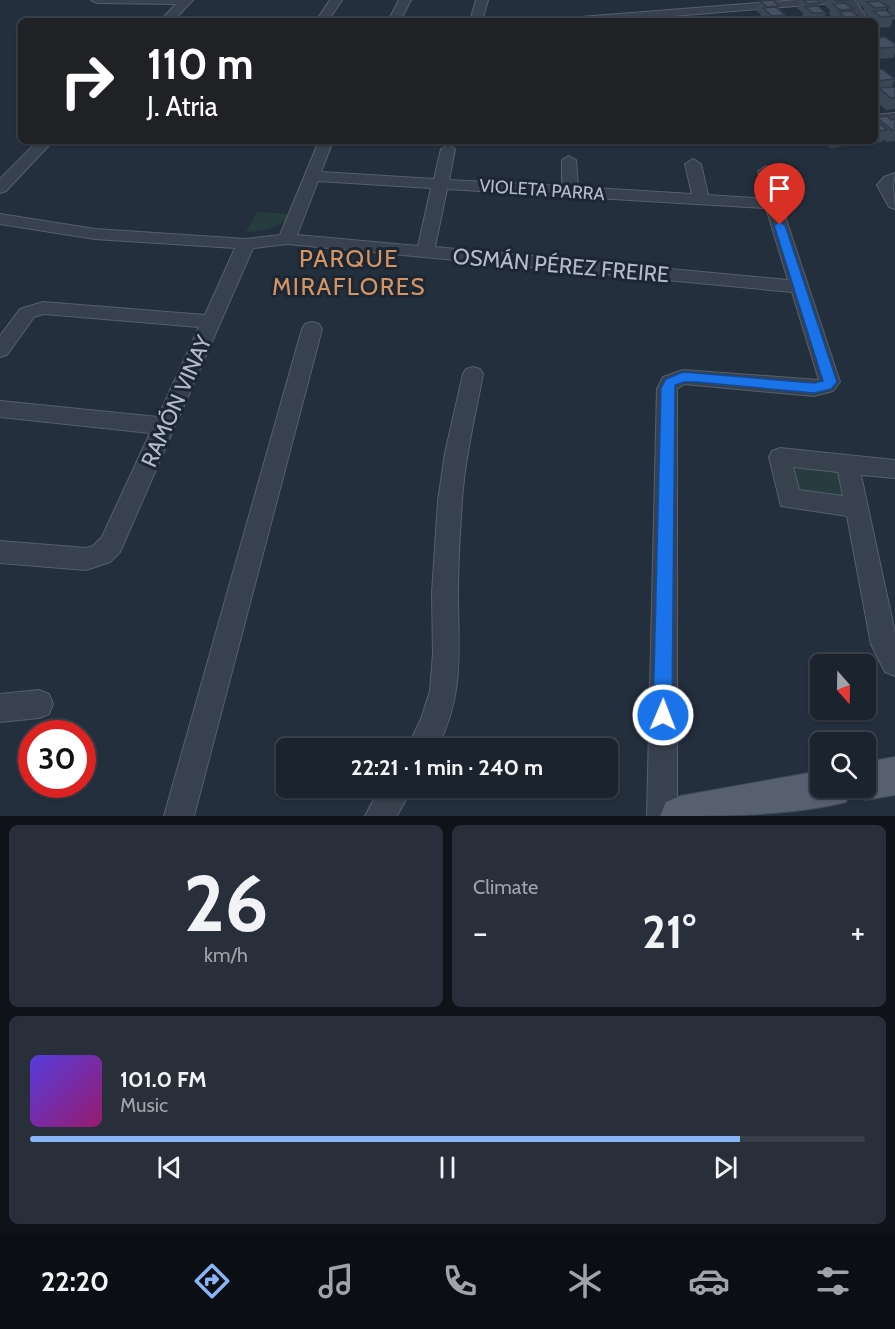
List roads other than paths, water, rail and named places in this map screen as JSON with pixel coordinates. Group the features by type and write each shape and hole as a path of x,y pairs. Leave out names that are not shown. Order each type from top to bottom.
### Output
{"main road":[{"path":"876,779 895,776"},
{"path":"680,816 810,792"}],"street":[{"path":"97,0 186,1"},
{"path":"324,18 336,0"},
{"path":"396,18 405,0"},
{"path":"477,18 482,0"},
{"path":"643,18 718,15 759,3 785,10 840,0"},
{"path":"849,0 860,18"},
{"path":"170,18 186,1"},
{"path":"878,119 895,117"},
{"path":"0,188 43,144"},
{"path":"287,239 325,144"},
{"path":"425,252 448,149"},
{"path":"569,160 570,192"},
{"path":"693,164 701,200"},
{"path":"662,816 667,388 675,379 696,378 814,388 826,386 830,382 773,204 774,196 766,171"},
{"name":"VIOLETA PARRA","path":"312,176 773,204"},
{"path":"891,180 885,185 895,204"},
{"name":"OSMÁN PÉREZ FREIRE","path":"0,219 95,234 246,244 287,239 800,287"},
{"name":"RAMÓN VINAY","path":"0,552 79,559 100,554 115,538 246,244"},
{"path":"0,350 27,313 43,308 212,322"},
{"path":"179,816 312,329"},
{"path":"428,738 434,728 442,705 447,677 445,592 450,498 473,374"},
{"path":"0,409 165,426"},
{"path":"857,507 789,499 780,457 895,469"},
{"path":"848,464 884,644 895,663"},
{"path":"0,708 39,704"},
{"path":"380,816 391,798"}],"district":[{"name":"PARQUE MIRAFLORES","path":"349,273"}]}
